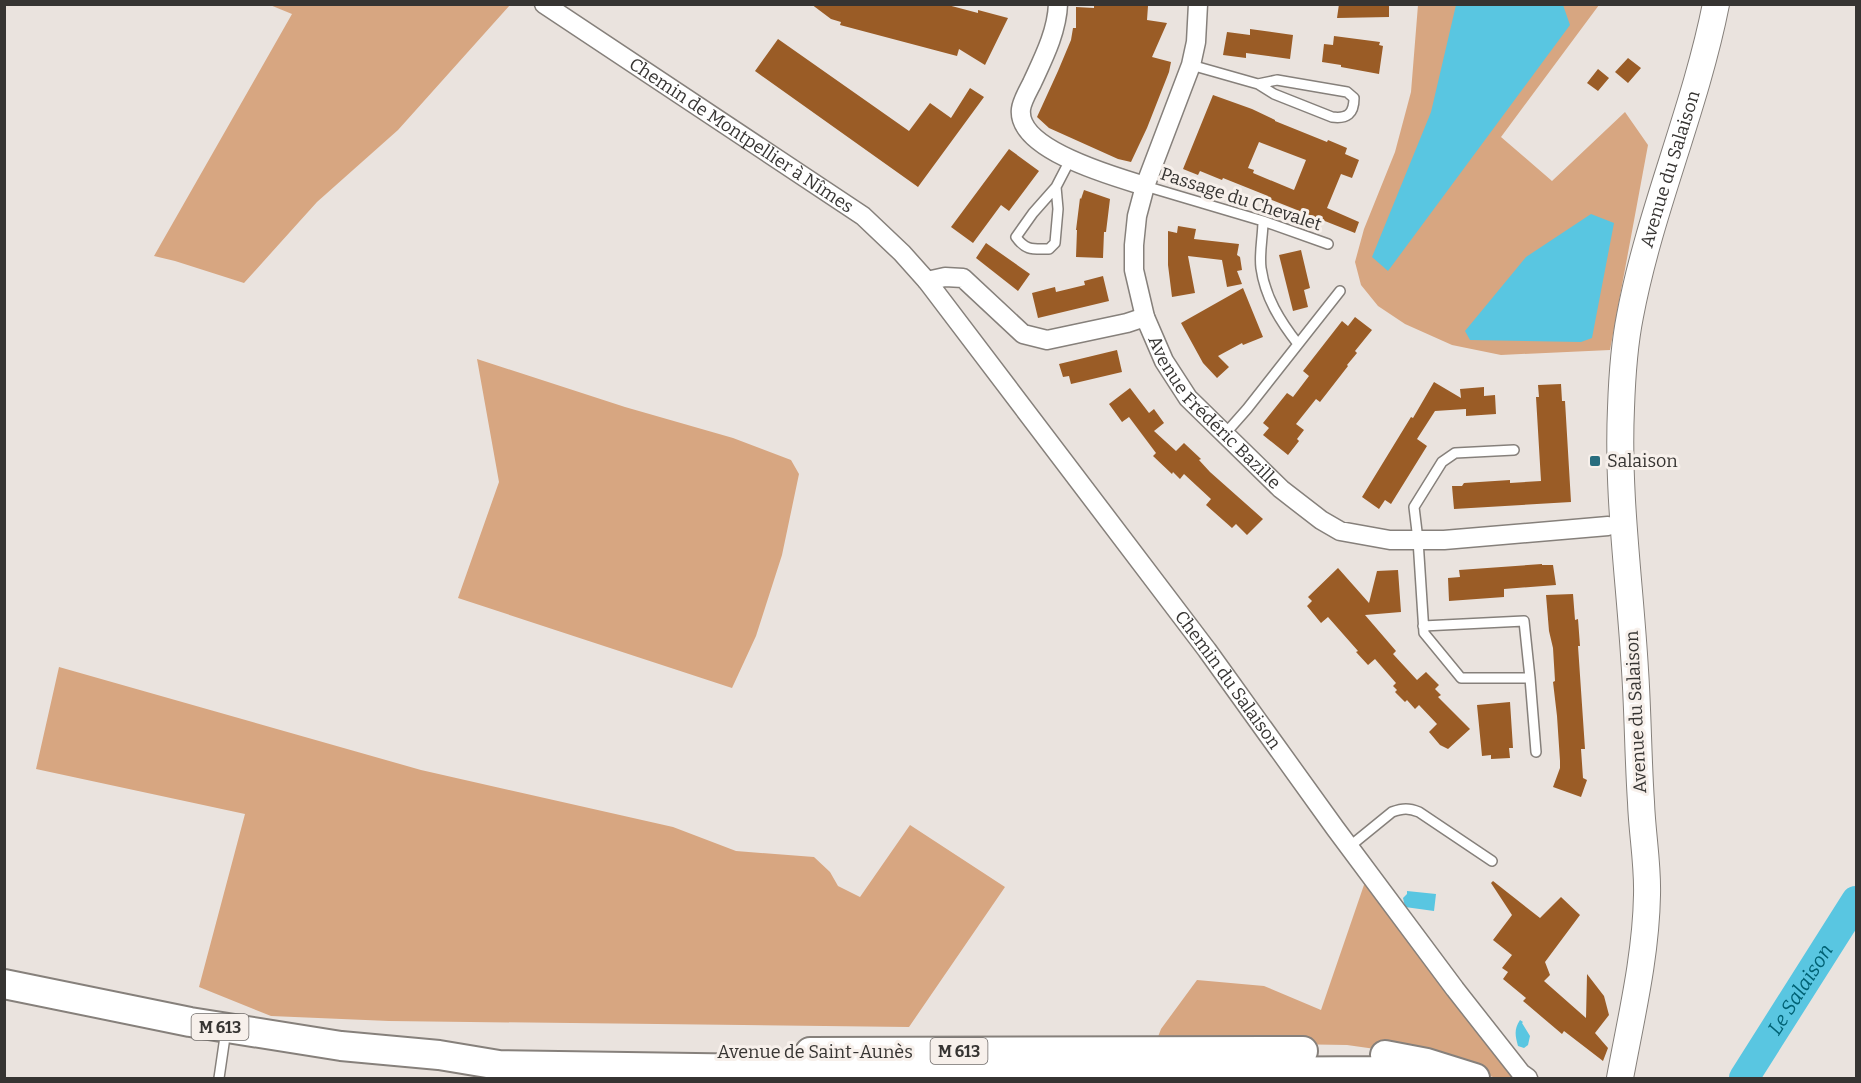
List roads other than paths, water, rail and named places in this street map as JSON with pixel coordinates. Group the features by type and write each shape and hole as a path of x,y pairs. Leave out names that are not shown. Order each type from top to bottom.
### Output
{"main road":[{"name":"Avenue de Saint-Aunès","path":"4,984 226,1028 341,1046 439,1056 498,1065 874,1075 1226,1050 1378,1053 1427,1063 1475,1078"},
{"name":"Avenue de Saint-Aunès","path":"439,1056 507,1053 936,1051 963,1070 978,1074 1011,1076 1372,1071 1413,1078"}],"street":[{"name":"Chemin de Montpellier à Nîmes","path":"544,4 863,216 902,253 927,281"},
{"path":"1058,4 1048,47 1021,110 1025,126 1037,139 1070,160 1145,186"},
{"name":"Avenue Frédéric Bazille","path":"1198,4 1196,42 1191,65 1145,186 1137,216 1134,245 1134,270 1145,317 1164,361 1188,398 1281,489 1321,520 1340,531 1390,540 1418,540 1616,526"},
{"name":"Avenue du Salaison","path":"1620,1078 1643,946 1647,896 1641,802 1618,651 1616,526 1603,460 1603,425 1611,379 1627,334 1643,262 1707,52 1716,4"},
{"path":"927,281 945,277 963,278 1023,334 1047,340 1145,317"},
{"name":"Chemin du Salaison","path":"927,281 1207,650 1455,989 1521,1073 1528,1078"},
{"path":"1603,1078 1625,1050"}],"lane":[{"path":"1191,65 1258,84 1274,94 1332,117 1343,118 1350,114 1354,106 1354,98 1347,92 1332,88 1277,80 1258,84"},
{"path":"1056,187 1058,210 1055,243 1049,249 1030,249 1022,245 1016,237 1056,187 1070,160"},
{"name":"Passage du Chevalet","path":"1145,186 1263,221 1328,244"},
{"path":"1263,221 1261,267 1268,294 1281,322 1298,344"},
{"path":"1224,435 1340,291"},
{"path":"1514,450 1455,453 1442,462 1414,507 1424,633 1461,678 1530,678"},
{"path":"1423,626 1524,621 1536,752"},
{"path":"1349,847 1392,812 1401,808 1410,808 1492,861"},
{"path":"219,1078 226,1028"}],"water":[{"path":"1456,5 1563,5 1570,25 1388,271 1372,257 1431,112"},
{"path":"1591,214 1614,223 1592,338 1581,342 1470,340 1465,331 1526,257"},
{"path":"1407,891 1436,894 1434,911 1405,907 1403,898"},
{"path":"1520,1020 1530,1036 1528,1045 1524,1048 1518,1046 1516,1035"}],"waterway":[{"name":"Le Salaison","path":"1744,1078 1856,901"}],"place":[{"name":"Salaison","path":"1595,461"}]}
